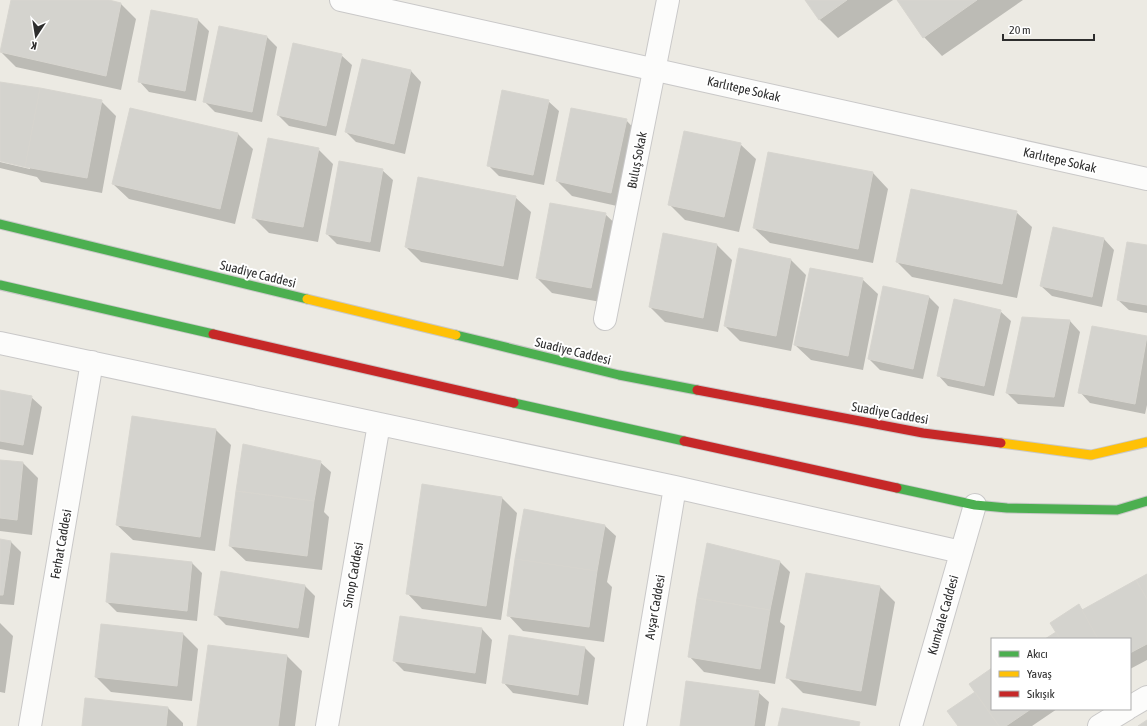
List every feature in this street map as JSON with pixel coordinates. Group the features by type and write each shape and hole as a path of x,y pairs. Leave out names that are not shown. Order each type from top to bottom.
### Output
{"main road":[{"name":"Suadiye Caddesi","path":"0,224 619,375 908,430 1091,455 1147,442"},
{"path":"0,285 575,417 975,505 1007,508 1117,510 1147,501"}],"street":[{"name":"Karlıtepe Sokak","path":"341,0 1147,179"},
{"name":"Buluş Sokak","path":"605,319 668,0"},
{"path":"0,343 675,488 961,552"},
{"name":"Ferhat Caddesi","path":"30,726 92,362"},
{"name":"Sinop Caddesi","path":"327,726 379,424"},
{"name":"Avşar Caddesi","path":"635,726 675,488"},
{"name":"Kumkale Caddesi","path":"918,721 961,552 975,505"},
{"path":"1131,706 1147,697"},
{"path":"1099,726 1125,710"}],"building":[{"path":"11,0 109,0 121,3 106,76 0,52"},
{"path":"805,0 847,0 819,20"},
{"path":"897,0 977,0 923,38"},
{"path":"151,10 198,19 185,91 138,82"},
{"path":"219,26 267,36 252,112 203,102"},
{"path":"293,43 342,54 326,126 277,115"},
{"path":"362,59 411,70 394,144 345,132"},
{"path":"0,82 40,88 25,167 0,161"},
{"path":"40,88 102,100 87,178 25,167"},
{"path":"502,90 549,100 533,175 487,166"},
{"path":"130,108 238,133 220,209 112,184"},
{"path":"571,108 627,119 611,193 556,181"},
{"path":"684,131 741,143 724,217 668,205"},
{"path":"268,138 319,148 303,227 252,218"},
{"path":"768,152 873,172 858,249 753,228"},
{"path":"339,161 383,169 370,242 326,234"},
{"path":"418,177 516,196 503,266 405,247"},
{"path":"911,189 1017,211 1002,284 896,262"},
{"path":"550,203 606,213 591,288 536,278"},
{"path":"1053,227 1104,238 1092,297 1040,286"},
{"path":"663,233 717,244 703,318 649,307"},
{"path":"1127,242 1147,245 1147,305 1117,300"},
{"path":"739,248 791,259 776,336 724,326"},
{"path":"810,268 863,278 848,356 794,345"},
{"path":"883,286 929,296 913,369 868,359"},
{"path":"954,299 1001,310 984,386 937,376"},
{"path":"1022,317 1070,320 1054,397 1006,393"},
{"path":"1092,326 1147,336 1135,404 1078,393"},
{"path":"0,390 32,396 23,445 0,441"},
{"path":"132,416 216,429 200,537 116,525"},
{"path":"243,444 321,461 314,501 236,491"},
{"path":"0,460 23,462 17,520 0,518"},
{"path":"422,484 502,497 486,606 406,594"},
{"path":"236,491 314,501 307,556 229,546"},
{"path":"524,509 605,525 597,571 515,559"},
{"path":"0,539 11,541 3,595 0,595"},
{"path":"707,543 780,561 770,610 697,598"},
{"path":"111,553 192,562 187,611 106,602"},
{"path":"515,559 597,571 589,627 507,616"},
{"path":"221,571 305,585 298,628 214,615"},
{"path":"806,573 880,586 861,691 786,678"},
{"path":"1147,574 1147,599 1136,580"},
{"path":"1136,580 1147,599 1147,644 1131,652 1131,638 1097,638 1082,610"},
{"path":"697,598 770,610 760,669 688,657"},
{"path":"1079,604 1097,638 1059,638 1050,623"},
{"path":"400,616 482,628 475,673 393,661"},
{"path":"101,624 183,633 177,686 95,677"},
{"path":"1056,632 1059,638 1047,638"},
{"path":"509,635 585,647 578,695 502,683"},
{"path":"208,645 287,655 278,726 197,726"},
{"path":"991,669 991,710 1030,710 1006,726 999,726 969,684"},
{"path":"686,681 759,691 754,726 680,726"},
{"path":"975,692 999,726 958,726 947,711"},
{"path":"85,698 168,707 166,726 82,726"},
{"path":"782,708 860,722 859,726 778,726"},
{"path":"1147,720 1147,726 1138,726"}],"traffic: fast":[{"path":"0,224 307,299"},
{"path":"0,285 213,334"},
{"path":"456,335 619,375 697,390"},
{"path":"514,403 684,441"},
{"path":"897,488 975,505 1007,508 1117,510 1147,501"}],"traffic: slow":[{"path":"307,299 456,335"},
{"path":"1001,443 1091,455 1147,442"}],"traffic: jam":[{"path":"213,334 514,403"},
{"path":"697,390 923,433 1001,443"},
{"path":"684,441 897,488"}]}
